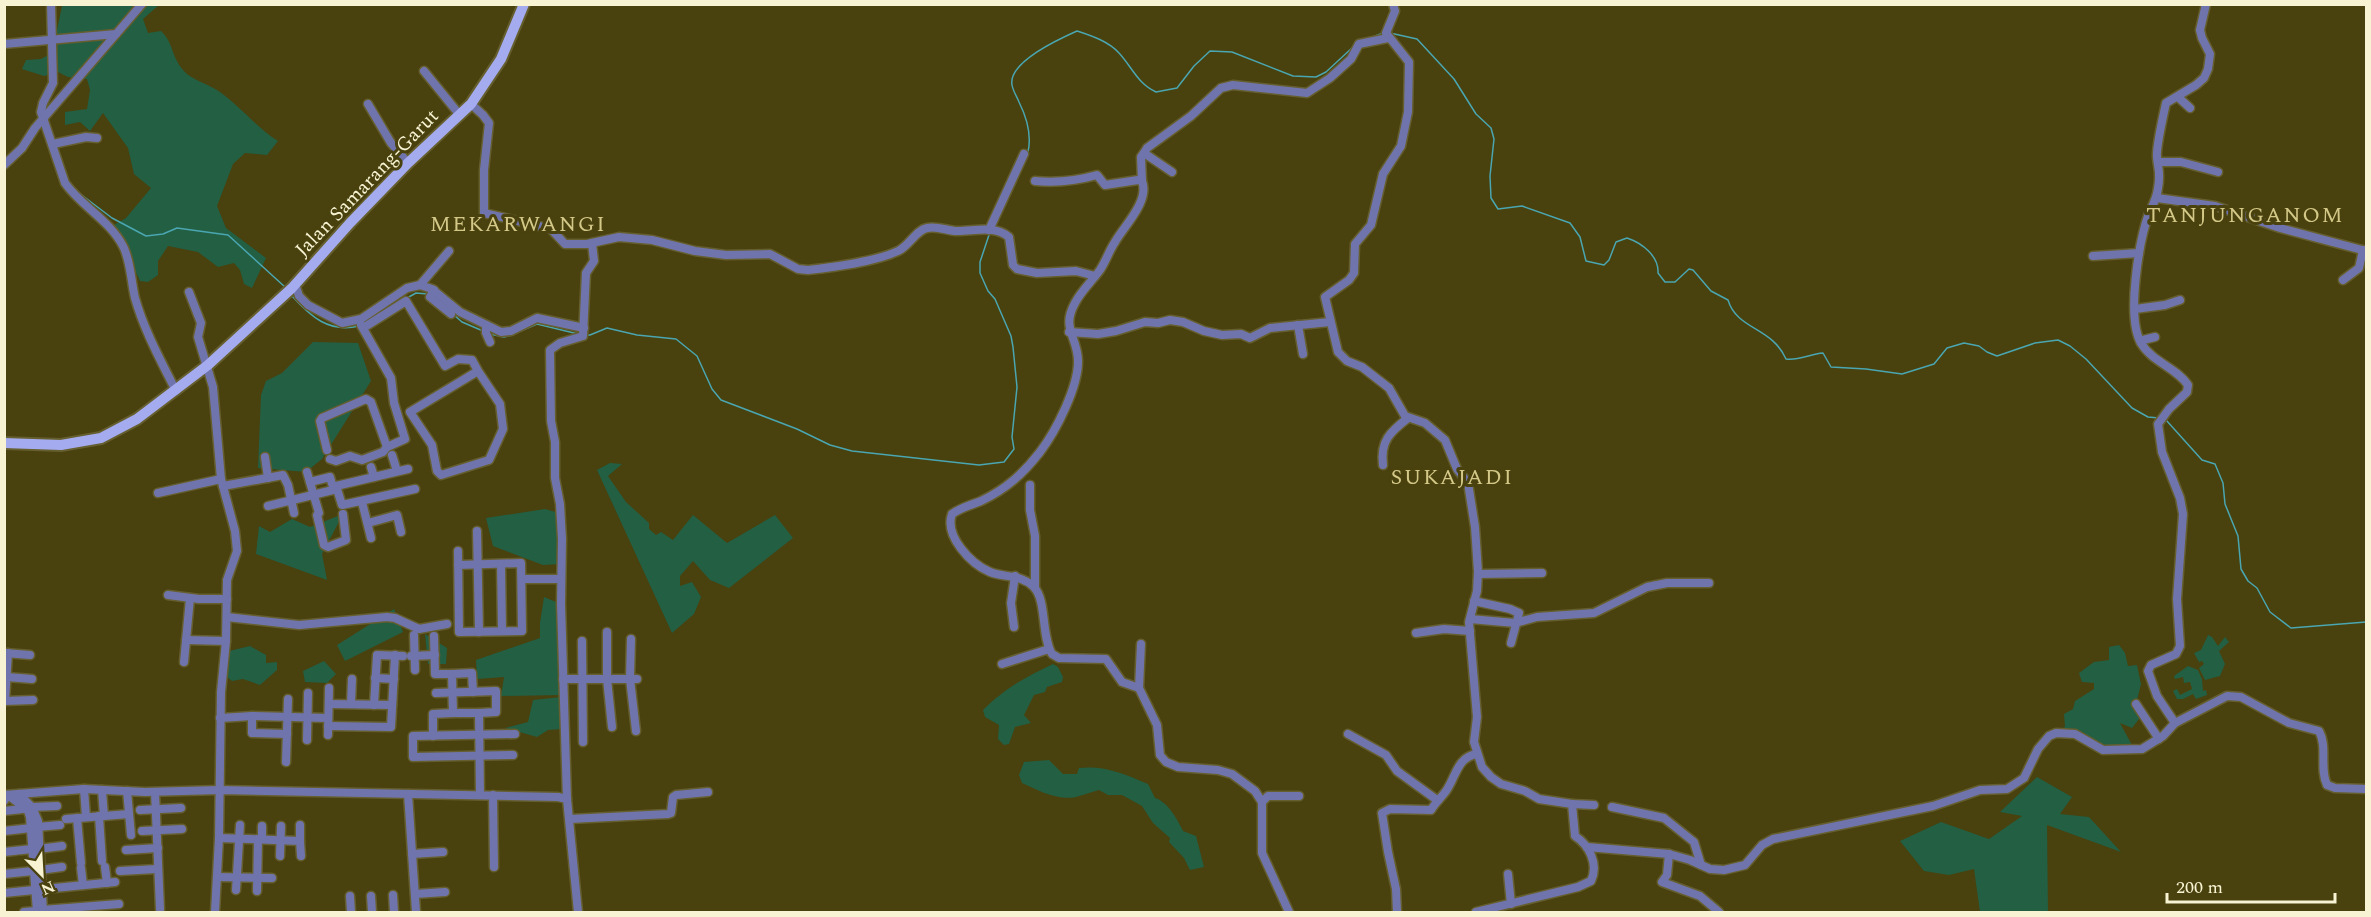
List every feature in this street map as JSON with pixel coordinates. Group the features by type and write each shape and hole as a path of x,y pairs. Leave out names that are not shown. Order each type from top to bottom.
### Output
{"main road":[{"name":"Jalan Samarang-Garut","path":"4,443 61,445 101,438 134,421 208,365 294,286 350,223 471,104 481,92 501,58 524,4"}],"street":[{"path":"51,4 53,82 43,103 43,120 61,174 71,191 98,214 123,246 136,299 176,391"},
{"path":"4,165 22,148 142,4"},
{"path":"1387,35 1395,10 1393,4"},
{"path":"2175,723 2157,696 2148,671 2151,665 2176,654 2180,646 2176,598 2183,514 2180,498 2162,452 2158,424 2187,392 2188,383 2150,355 2140,343 2135,309 2135,281 2139,253 2150,213 2157,198 2160,175 2157,154 2166,105 2204,78 2210,62 2209,50 2200,30 2206,4"},
{"path":"4,44 116,34"},
{"path":"1035,588 1016,576 991,572 978,563 953,538 950,521 955,512 989,497 1018,478 1041,450 1069,399 1078,369 1078,357 1069,332 1070,313 1138,205 1143,189 1141,157 1147,148 1191,116 1221,88 1233,85 1307,93 1330,78 1351,59 1359,45 1387,35"},
{"path":"1387,35 1409,62 1408,117 1399,150 1383,174 1371,225 1355,244 1354,273 1349,280 1325,297 1338,352 1389,388 1400,410 1408,418 1425,423 1444,440 1457,469 1467,481 1475,527 1478,574 1470,619 1478,717 1474,736 1477,754 1483,769 1498,783 1525,791 1539,799 1594,806"},
{"path":"424,70 459,114"},
{"path":"2178,97 2190,108"},
{"path":"368,104 391,143 408,164"},
{"path":"471,104 489,123 484,170 484,213 551,229 565,244 592,243 619,237 726,255 770,254 798,269 808,270 852,263 900,250 926,228 939,227 956,231 991,230 1004,233 1009,237 1013,265 1017,269 1037,273 1076,271 1095,276"},
{"path":"52,144 86,137 98,138"},
{"path":"1144,153 1172,172"},
{"path":"991,230 1024,154"},
{"path":"2158,162 2181,162 2217,172"},
{"path":"1035,181 1058,183 1097,175 1105,185 1134,180 1142,181"},
{"path":"2157,198 2215,206 2280,228 2365,250 2359,268 2343,280"},
{"path":"584,332 586,273 594,261 592,243"},
{"path":"360,324 407,288 420,285 449,251"},
{"path":"2093,256 2139,253"},
{"path":"420,285 487,332 505,332 537,318 584,332"},
{"path":"294,286 299,296 308,305 342,323 360,324 406,301 445,366 458,359 472,360 500,404 503,429 489,460 441,475 437,471 432,445 406,414 478,370"},
{"path":"189,292 201,323 198,337 213,387 222,482 237,540 235,563 227,580 226,641 220,718 219,838 215,912"},
{"path":"432,293 451,314"},
{"path":"2135,309 2165,305 2180,300"},
{"path":"1069,332 1098,334 1145,322 1158,323 1170,320 1181,321 1204,331 1222,335 1241,334 1250,338 1270,328 1330,322"},
{"path":"330,459 336,460 350,456 362,460 383,452 387,447 406,442 394,403 390,378 360,324"},
{"path":"1298,325 1303,354"},
{"path":"579,912 567,799 561,516 555,478 555,450 551,421 550,350 584,332"},
{"path":"2140,343 2155,337"},
{"path":"327,450 320,421 322,418 366,399 371,402 387,447"},
{"path":"1383,465 1383,444 1395,428 1408,418"},
{"path":"392,455 397,471"},
{"path":"265,457 268,478"},
{"path":"372,467 374,477"},
{"path":"268,506 408,469"},
{"path":"307,472 319,513 317,515 324,545 328,547 346,540 337,488 332,484 330,477 310,482"},
{"path":"158,493 222,482 283,476 288,485 294,513"},
{"path":"1030,485 1030,510 1035,536 1035,588 1049,649 1059,658 1106,659 1122,682 1139,688"},
{"path":"342,510 362,502 415,489"},
{"path":"362,502 370,538"},
{"path":"368,523 397,515 401,532"},
{"path":"477,531 478,632"},
{"path":"458,550 458,565 459,632 522,631 521,563 458,565"},
{"path":"501,564 502,631"},
{"path":"1478,574 1542,573"},
{"path":"1014,627 1011,603 1016,576"},
{"path":"522,579 561,579"},
{"path":"1470,619 1515,623 1537,617 1594,613 1631,593 1657,585 1709,583"},
{"path":"168,595 227,599"},
{"path":"184,662 190,598"},
{"path":"1474,601 1517,612 1519,615 1511,643"},
{"path":"227,617 299,625 387,617 395,618 419,629 447,624"},
{"path":"1416,633 1444,629 1470,631"},
{"path":"607,632 607,679 612,727"},
{"path":"220,718 307,717 328,726 391,727 394,679 414,635"},
{"path":"434,636 435,674 472,673 472,692"},
{"path":"631,639 636,731"},
{"path":"186,640 226,641"},
{"path":"582,641 583,742"},
{"path":"1141,644 1139,688 1157,725 1160,755 1166,762 1178,767 1218,770 1232,774 1255,791 1262,801 1262,853 1289,912"},
{"path":"1002,664 1049,649"},
{"path":"30,655 6,653 5,701 33,700"},
{"path":"374,705 377,655 435,655"},
{"path":"405,656 415,670"},
{"path":"452,674 453,713"},
{"path":"7,677 32,679"},
{"path":"375,678 394,679"},
{"path":"351,704 352,679"},
{"path":"563,679 634,679"},
{"path":"328,726 329,688"},
{"path":"433,735 433,714 496,712 496,692 436,693"},
{"path":"307,740 308,693"},
{"path":"1587,847 1670,854 1714,870 1742,867 1762,845 1773,839 1933,806 1980,790 2007,789 2024,778 2038,749 2049,736 2056,733 2075,734 2096,748 2112,751 2142,749 2159,740 2175,723 2222,698 2232,696 2241,697 2289,723 2319,731 2323,742 2325,780 2330,788 2367,789"},
{"path":"286,762 288,699"},
{"path":"329,704 392,705"},
{"path":"2136,704 2159,740"},
{"path":"479,713 480,795"},
{"path":"252,716 252,733 287,734"},
{"path":"513,755 413,757 413,736 515,734"},
{"path":"1348,734 1387,756 1397,771 1437,800"},
{"path":"1397,912 1396,889 1382,814 1387,810 1429,811 1447,790 1462,761 1469,755 1477,754"},
{"path":"6,797 84,789 155,792 220,790 540,795 567,799"},
{"path":"83,885 81,866 84,789"},
{"path":"4,893 111,883 104,864 102,790"},
{"path":"127,791 131,835"},
{"path":"155,792 160,909"},
{"path":"570,819 668,814 671,813 673,797 676,795 708,792"},
{"path":"19,794 32,807 38,821 34,828"},
{"path":"408,794 416,912"},
{"path":"493,795 494,867"},
{"path":"1262,801 1268,796 1299,796"},
{"path":"6,797 28,811 34,828 39,912"},
{"path":"1476,912 1568,891 1591,881 1594,868 1587,847 1575,836 1572,804"},
{"path":"32,807 57,806"},
{"path":"1612,807 1665,818 1694,842 1701,865"},
{"path":"140,810 181,808"},
{"path":"4,811 22,809"},
{"path":"4,831 34,828 82,818 129,814"},
{"path":"236,890 240,825"},
{"path":"300,825 301,856"},
{"path":"257,891 262,826"},
{"path":"280,856 281,826"},
{"path":"142,831 182,829"},
{"path":"219,838 300,841"},
{"path":"4,852 62,846"},
{"path":"126,850 158,848"},
{"path":"412,854 442,852"},
{"path":"1670,854 1667,875 1662,882 1700,896 1719,912"},
{"path":"4,874 62,867"},
{"path":"120,871 157,869"},
{"path":"1508,874 1511,904"},
{"path":"217,877 272,878"},
{"path":"415,894 445,892"},
{"path":"393,895 394,912"},
{"path":"371,896 372,912"},
{"path":"350,897 351,912"},
{"path":"24,912 119,904"}],"green space":[{"path":"64,4 159,5 143,19 148,33 161,31 187,74 220,92 278,141 267,155 245,153 233,164 217,206 226,228 266,258 252,288 244,284 240,270 234,263 218,267 198,252 168,246 158,261 158,275 148,282 140,281 114,225 126,218 151,188 134,174 128,148 103,113 90,131 80,122 65,125 65,112 87,109 90,90 87,79 68,77 58,72 44,76 22,69 26,60 41,59 52,53"},
{"path":"313,342 358,343 371,381 322,459 306,472 258,468 261,395 266,381 282,373"},
{"path":"610,463 622,464 608,476 626,502 649,523 649,529 656,535 661,532 673,540 693,515 727,543 775,515 793,538 729,588 710,580 693,561 680,576 680,586 692,582 701,597 694,614 672,633 597,470"},
{"path":"545,509 559,513 561,564 543,565 493,546 486,518"},
{"path":"343,514 322,554 327,580 256,554 259,526 270,532 292,519 310,527"},
{"path":"544,597 561,604 563,695 501,696 504,677 477,679 476,660 540,638"},
{"path":"394,609 403,632 345,661 337,645"},
{"path":"425,634 447,648 446,664 428,664"},
{"path":"2208,635 2218,646 2225,637 2229,642 2219,651 2225,664 2220,676 2205,680 2199,668 2204,664 2202,661 2199,662 2194,653 2201,650"},
{"path":"2119,645 2125,653 2128,666 2137,665 2141,684 2136,704 2139,719 2132,728 2120,723 2133,747 2101,748 2058,730 2065,727 2064,714 2073,709 2075,701 2094,689 2094,683 2082,682 2079,673 2094,662 2109,660 2109,647"},
{"path":"250,646 266,655 266,663 277,662 277,670 260,685 243,679 232,681 227,677 226,661 229,651"},
{"path":"324,661 336,674 327,683 305,682 303,671"},
{"path":"1053,664 1058,667 1063,677 1062,682 1047,687 1045,692 1034,695 1024,715 1031,723 1015,727 1009,744 1004,745 998,739 999,725 985,717 983,710 1015,684"},
{"path":"2188,666 2198,670 2202,679 2203,691 2206,690 2207,695 2196,699 2193,694 2177,699 2173,691 2177,689 2180,695 2192,689 2190,682 2184,683 2183,677 2175,679 2174,676"},
{"path":"561,697 562,729 548,730 537,737 505,728 528,722 533,700"},
{"path":"1049,760 1063,774 1077,774 1079,768 1106,769 1148,784 1155,798 1168,807 1183,831 1196,836 1204,867 1190,870 1184,858 1169,842 1170,838 1153,823 1142,806 1122,795 1108,795 1099,790 1069,798 1048,794 1022,783 1019,775 1024,762"},
{"path":"2037,777 2072,797 2060,814 2089,817 2121,852 2047,825 2048,912 1980,912 1974,869 1949,875 1924,871 1900,841 1941,822 1989,839 2022,816 2000,812"}],"waterway":[{"path":"1028,152 1028,126 1012,85 1013,76 1018,68 1036,52 1077,31 1110,45 1124,58 1139,79 1156,92 1177,88 1194,66 1210,51 1232,52 1293,76 1316,77 1326,72 1353,47"},
{"path":"1370,38 1383,33"},
{"path":"1390,33 1417,39 1454,79 1476,114 1491,128 1494,139 1490,176 1491,198 1498,209 1522,206 1570,223 1580,237 1586,261 1604,265 1609,260 1616,242 1627,238 1633,240 1653,256 1658,273 1665,282 1675,282 1689,269 1693,270 1711,291 1728,300 1739,317 1772,340 1786,359 1823,353 1831,367 1902,374 1934,364 1947,348 1964,343 1979,346 1997,356 2035,343 2058,340 2086,359 2132,408 2148,417 2159,418"},
{"path":"79,193 112,218 146,236 163,234 177,228 228,235 285,287"},
{"path":"585,335 607,328 637,335 676,339 697,356 712,389 721,400 797,429 830,445 852,451 979,465 1004,462 1014,449 1012,437 1017,387 1011,336 995,299 988,291 980,273 980,262 990,232"},
{"path":"407,298 416,293 428,294"},
{"path":"292,296 306,311 321,322 348,328 359,326"},
{"path":"454,315 462,322 483,331"},
{"path":"516,333 537,324 578,334"},
{"path":"490,334 504,337 512,335"},
{"path":"2166,420 2202,460 2215,464 2223,483 2225,504 2238,536 2241,569 2248,581 2257,588 2270,612 2291,628 2366,622"}],"district":[{"name":"TANJUNGANOM","path":"2245,215"},
{"name":"MEKARWANGI","path":"518,224"},
{"name":"SUKAJADI","path":"1452,477"}]}
